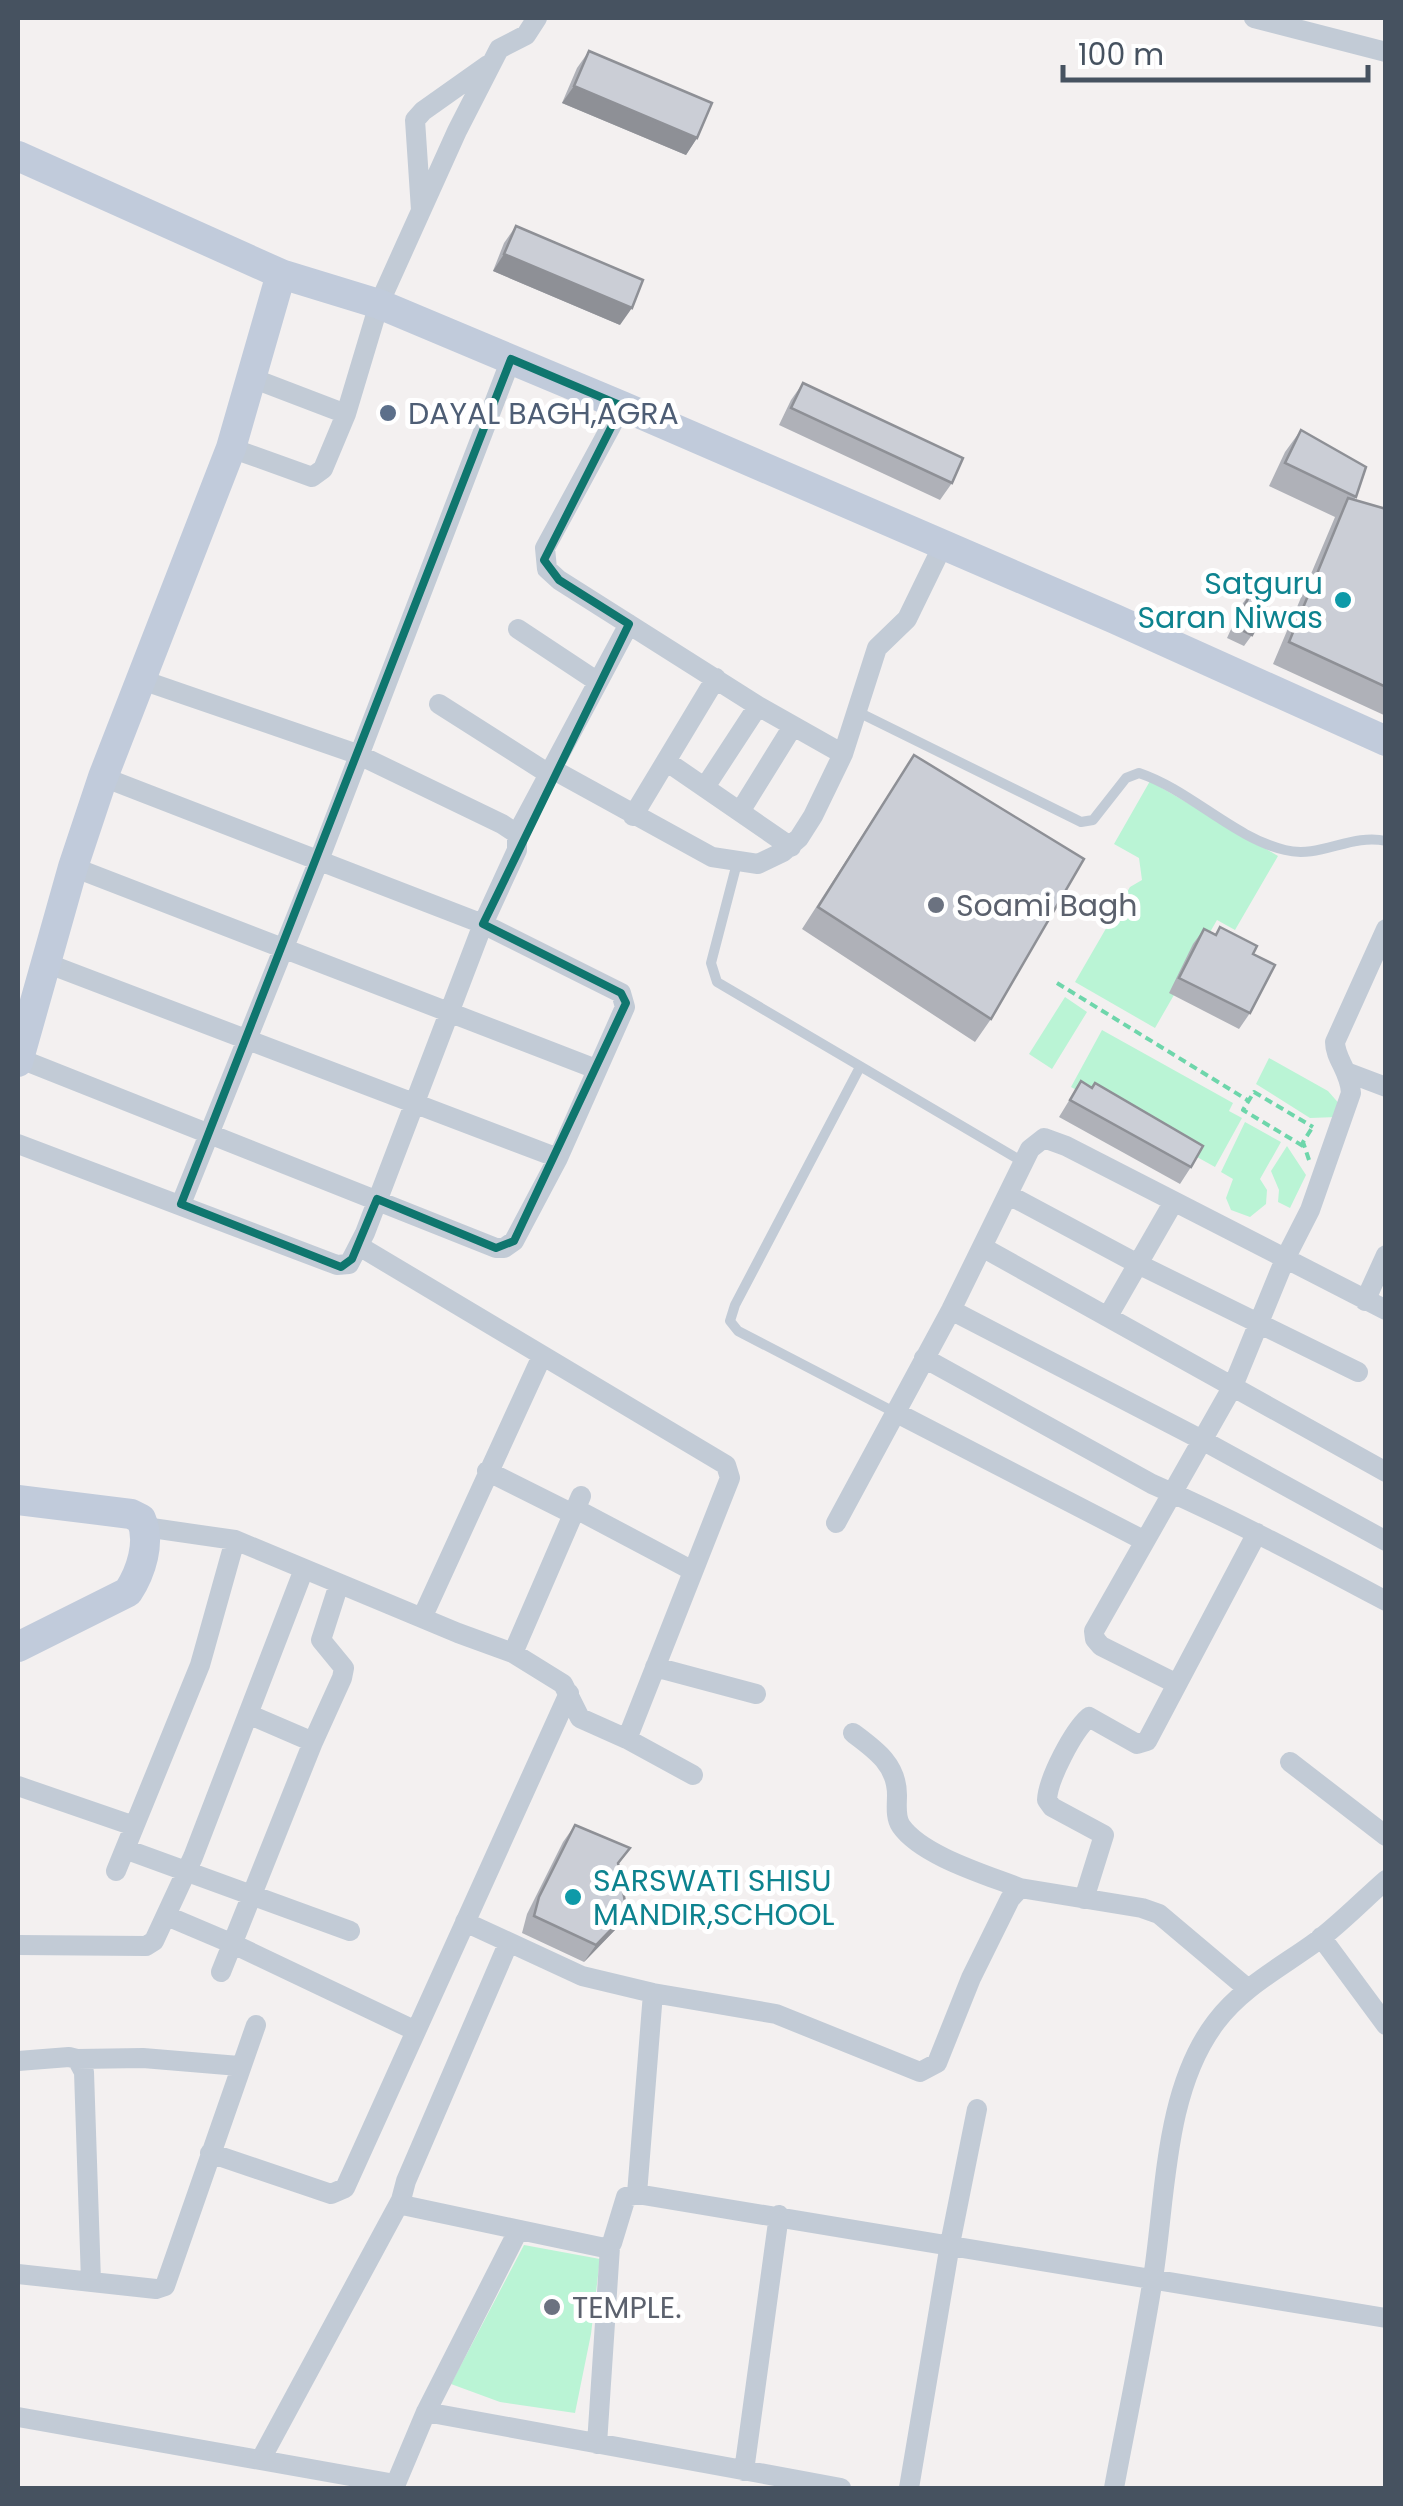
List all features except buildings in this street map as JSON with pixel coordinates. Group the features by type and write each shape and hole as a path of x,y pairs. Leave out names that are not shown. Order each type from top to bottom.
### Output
{"street":[{"path":"231,448 312,477 318,475 346,414 378,304 492,62 501,46 526,36 537,18"},
{"path":"1254,18 1386,52"},
{"path":"421,212 416,120 492,62"},
{"path":"18,156 281,274 378,304 622,406 1386,741"},
{"path":"103,777 483,924 624,996 625,1007 558,1158 514,1241 496,1248 18,1060 103,777 231,448 281,274"},
{"path":"181,1204 319,860 510,359"},
{"path":"252,378 346,414"},
{"path":"622,406 545,548 547,569 758,706 843,754"},
{"path":"438,704 550,771 712,858 758,864 791,846 812,816 843,754 877,648 906,619 943,545"},
{"path":"18,1144 341,1266 350,1264 483,924 516,850 517,834 629,624"},
{"path":"518,629 598,682"},
{"path":"633,816 716,678"},
{"path":"142,680 357,754 517,834"},
{"path":"705,786 758,706"},
{"path":"741,810 793,726"},
{"path":"666,761 791,846"},
{"path":"73,867 596,1069"},
{"path":"1177,1684 1101,1646 1094,1635 1095,1626 1233,1386 1284,1259 1310,1210 1349,1106 1349,1073 1336,1053 1336,1042 1386,929"},
{"path":"46,963 558,1158"},
{"path":"1349,1073 1386,1087"},
{"path":"836,1523 1034,1144 1044,1138 1386,1310"},
{"path":"1009,1195 1138,1264 1358,1372"},
{"path":"1108,1316 1173,1202"},
{"path":"359,1246 726,1465 730,1478 627,1739"},
{"path":"982,1247 1386,1472"},
{"path":"1365,1301 1386,1255"},
{"path":"950,1310 1202,1440 1386,1541"},
{"path":"422,1618 542,1356"},
{"path":"924,1358 1152,1484 1174,1491 1386,1600"},
{"path":"895,1412 1145,1541"},
{"path":"487,1471 577,1506 693,1571"},
{"path":"18,1500 130,1514 141,1520 145,1528 143,1553 128,1592 18,1647"},
{"path":"512,1653 577,1506"},
{"path":"145,1528 235,1540 512,1653 555,1678 569,1693 580,1718 693,1776"},
{"path":"1084,1899 1104,1835 1052,1807 1047,1800 1048,1789 1086,1718 1092,1716 1137,1744 1144,1744 1258,1533"},
{"path":"116,1871 200,1664 235,1540"},
{"path":"18,1945 146,1946 154,1941 186,1871 304,1569"},
{"path":"221,1972 343,1673 341,1664 321,1640 339,1584"},
{"path":"655,1667 756,1694"},
{"path":"210,2153 331,2194 341,2192 351,2178 569,1693"},
{"path":"248,1714 313,1742"},
{"path":"853,1734 894,1771 897,1816 903,1828 946,1859 1020,1888 1158,1914 1248,1989"},
{"path":"1290,1762 1386,1836"},
{"path":"18,1786 134,1826"},
{"path":"125,1848 350,1931"},
{"path":"1114,2488 1186,2072 1217,2020 1248,1989 1321,1938 1386,1880"},
{"path":"465,1922 582,1976 653,1993 776,2014 908,2070 926,2072 942,2053 970,1978 1010,1899 1020,1888"},
{"path":"167,1916 416,2032"},
{"path":"1321,1938 1386,2025"},
{"path":"261,2459 401,2200 406,2180 508,1944"},
{"path":"638,2194 653,1993"},
{"path":"18,2274 156,2289 165,2286 256,2026"},
{"path":"18,2061 143,2058 239,2066"},
{"path":"77,2059 84,2072 91,2281"},
{"path":"910,2488 976,2110"},
{"path":"597,2444 610,2247 626,2197 638,2194 1386,2318"},
{"path":"401,2200 414,2209 610,2247"},
{"path":"744,2471 779,2216"},
{"path":"18,2417 394,2486 426,2412 518,2231"},
{"path":"426,2412 841,2488"}],"lane":[{"path":"858,712 1082,822 1093,820 1126,778 1139,773 1289,851 1310,852 1367,838 1386,841"},
{"path":"736,863 711,963 713,977 736,996 1024,1163"},
{"path":"860,1067 730,1321 738,1331 895,1412"}],"path":[{"path":"1057,983 1249,1101"},
{"path":"1303,1146 1244,1110 1254,1092 1314,1127"}],"highlighted area":[{"path":"511,359 622,406 544,560 559,580 629,624 483,924 621,993 626,1003 514,1241 496,1248 377,1199 352,1259 341,1267 181,1204"}],"green space":[{"path":"1150,781 1278,856 1235,930 1217,920 1155,1028 1075,982 1130,887 1142,880 1139,858 1114,844"},
{"path":"1065,997 1087,1012 1052,1069 1029,1054"},
{"path":"1102,1030 1233,1103 1229,1111 1242,1118 1215,1167 1071,1087"},
{"path":"1269,1058 1328,1091 1342,1107 1337,1117 1310,1118 1256,1084"},
{"path":"1245,1122 1281,1142 1260,1179 1267,1190 1266,1204 1250,1217 1231,1210 1226,1198 1233,1179 1221,1172"},
{"path":"1287,1146 1306,1175 1290,1208 1278,1202 1279,1190 1271,1171"},
{"path":"524,2245 600,2259 591,2334 575,2413 500,2402 451,2384"}],"place":[{"name":"DAYAL BAGH,AGRA","path":"388,413"},
{"name":"Satguru Saran Niwas","path":"1343,600"},
{"name":"Soami Bagh","path":"936,905"},
{"name":"SARSWATI SHISU MANDIR,SCHOOL","path":"573,1897"},
{"name":"TEMPLE.","path":"552,2307"}]}
